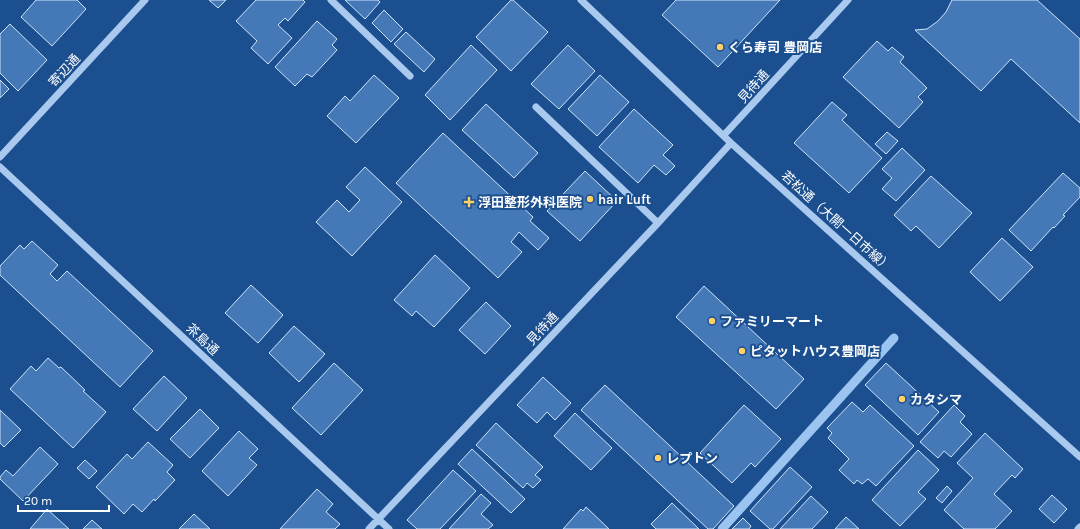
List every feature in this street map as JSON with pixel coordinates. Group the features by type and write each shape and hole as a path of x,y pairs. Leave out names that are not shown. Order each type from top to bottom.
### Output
{"street":[{"name":"寄辺通","path":"0,157 145,0"},
{"path":"331,0 410,76"},
{"name":"若松通（大開一日市線）","path":"581,0 731,143 1080,457"},
{"name":"見待通","path":"724,136 848,0"},
{"path":"536,107 658,223"},
{"name":"見待通","path":"369,529 658,223 731,143"},
{"name":"茶島通","path":"0,167 389,529"}],"building":[{"path":"36,0 77,0 86,9 52,46 21,17"},
{"path":"209,0 226,0 218,8"},
{"path":"256,0 303,0 305,2 288,21 285,18 278,25 292,38 268,64 251,48 257,41 236,21"},
{"path":"345,0 378,0 380,2 365,19"},
{"path":"511,0 513,0 548,32 511,71 476,37"},
{"path":"676,0 780,0 718,67 662,15"},
{"path":"952,0 1037,0 1080,39 1080,123 1011,59 981,91 915,30 927,29 938,21 946,12"},
{"path":"384,10 403,29 391,42 372,23"},
{"path":"317,21 337,39 332,45 337,50 312,77 307,74 295,86 275,67"},
{"path":"10,24 47,60 18,91 0,73 0,34"},
{"path":"406,32 435,59 424,72 394,44"},
{"path":"877,41 888,51 892,47 904,57 900,62 927,88 918,97 923,102 899,128 843,77"},
{"path":"471,45 497,70 450,120 425,95"},
{"path":"568,45 595,71 559,109 531,84"},
{"path":"374,75 399,98 356,143 327,116 345,96 350,101"},
{"path":"600,75 629,102 597,136 568,109"},
{"path":"0,80 9,89 0,98"},
{"path":"832,102 847,115 842,120 882,158 849,193 794,143"},
{"path":"486,104 538,153 514,178 462,130"},
{"path":"634,109 673,145 663,155 675,166 666,175 654,165 638,183 599,147"},
{"path":"887,132 898,141 886,154 875,144"},
{"path":"443,133 533,217 530,221 549,238 538,250 519,232 511,242 522,252 498,278 396,183"},
{"path":"902,148 925,170 896,201 882,189 892,178 882,169"},
{"path":"365,167 402,202 352,256 316,222 337,200 349,212 360,200 346,187"},
{"path":"585,171 617,201 580,241 547,211"},
{"path":"1063,173 1080,188 1080,197 1063,215 1065,216 1031,251 1009,230"},
{"path":"931,176 972,213 939,248 916,226 911,231 894,215"},
{"path":"1002,238 1033,267 1000,301 970,272"},
{"path":"32,241 58,265 50,274 57,281 67,271 153,351 120,387 0,275 0,266 20,245 24,249"},
{"path":"435,255 470,288 434,327 416,311 412,316 394,300"},
{"path":"251,285 283,315 258,343 225,313"},
{"path":"704,286 804,379 776,409 676,317"},
{"path":"486,302 511,326 485,354 459,330"},
{"path":"294,326 325,354 299,382 269,353"},
{"path":"48,358 59,368 61,367 85,390 83,391 106,412 73,448 10,389 31,366 36,371"},
{"path":"334,363 363,390 321,435 292,408"},
{"name":"カタシマ","path":"886,363 939,412 918,435 865,385"},
{"path":"164,376 187,398 157,431 133,409"},
{"path":"543,377 571,403 555,420 547,412 537,423 517,405"},
{"name":"レプトン","path":"605,385 734,506 713,529 708,529 581,410"},
{"path":"852,402 863,412 870,405 914,446 876,486 868,479 862,484 857,480 854,484 839,470 849,459 828,438 832,433 827,428"},
{"path":"744,405 781,439 755,467 751,463 732,483 700,453"},
{"path":"954,405 965,416 960,422 972,434 951,457 944,451 938,458 920,442"},
{"path":"200,409 219,428 190,458 170,439"},
{"path":"0,410 21,430 4,447 0,443"},
{"path":"575,413 612,448 591,470 554,436"},
{"path":"496,423 543,467 535,475 541,480 533,488 527,483 523,488 476,445"},
{"path":"239,431 258,449 249,458 257,465 228,496 202,471"},
{"path":"985,433 1023,469 1015,478 1012,475 994,494 1012,511 995,529 964,529 944,510 973,478 957,463"},
{"path":"148,442 173,465 167,472 175,480 142,512 133,504 124,514 96,487 127,454 132,459"},
{"path":"40,447 58,464 23,501 0,479 0,477 6,470 13,476"},
{"path":"472,449 525,499 511,513 458,464"},
{"path":"918,450 939,470 918,492 926,499 900,526 872,500"},
{"path":"85,460 97,471 89,479 77,468"},
{"path":"790,467 812,487 773,529 770,529 750,511"},
{"path":"453,470 476,491 440,529 417,529 407,520"},
{"path":"947,486 952,491 942,503 936,498"},
{"path":"317,489 333,504 326,512 340,524 335,529 280,529"},
{"path":"481,494 491,503 481,514 493,525 488,529 449,529"},
{"path":"1052,495 1067,509 1054,523 1039,509"},
{"path":"811,496 828,512 812,529 780,529"},
{"path":"672,503 699,529 656,529 651,524"},
{"path":"586,507 609,529 563,529 581,509 583,511"},
{"path":"47,509 69,529 30,529"},
{"path":"194,514 210,529 179,529"},
{"path":"846,517 859,529 835,529"},
{"path":"743,518 751,526 749,529 732,529"},
{"path":"92,520 102,529 83,529"}],"waterway":[{"path":"722,529 894,338"}],"place":[{"name":"くら寿司 豊岡店","path":"720,47"},
{"name":"hair Luft","path":"590,199"},
{"name":"浮田整形外科医院","path":"469,202"},
{"name":"ファミリーマート","path":"712,321"},
{"name":"ピタットハウス豊岡店","path":"742,351"},
{"name":"カタシマ","path":"902,399"},
{"name":"レプトン","path":"658,458"}]}
